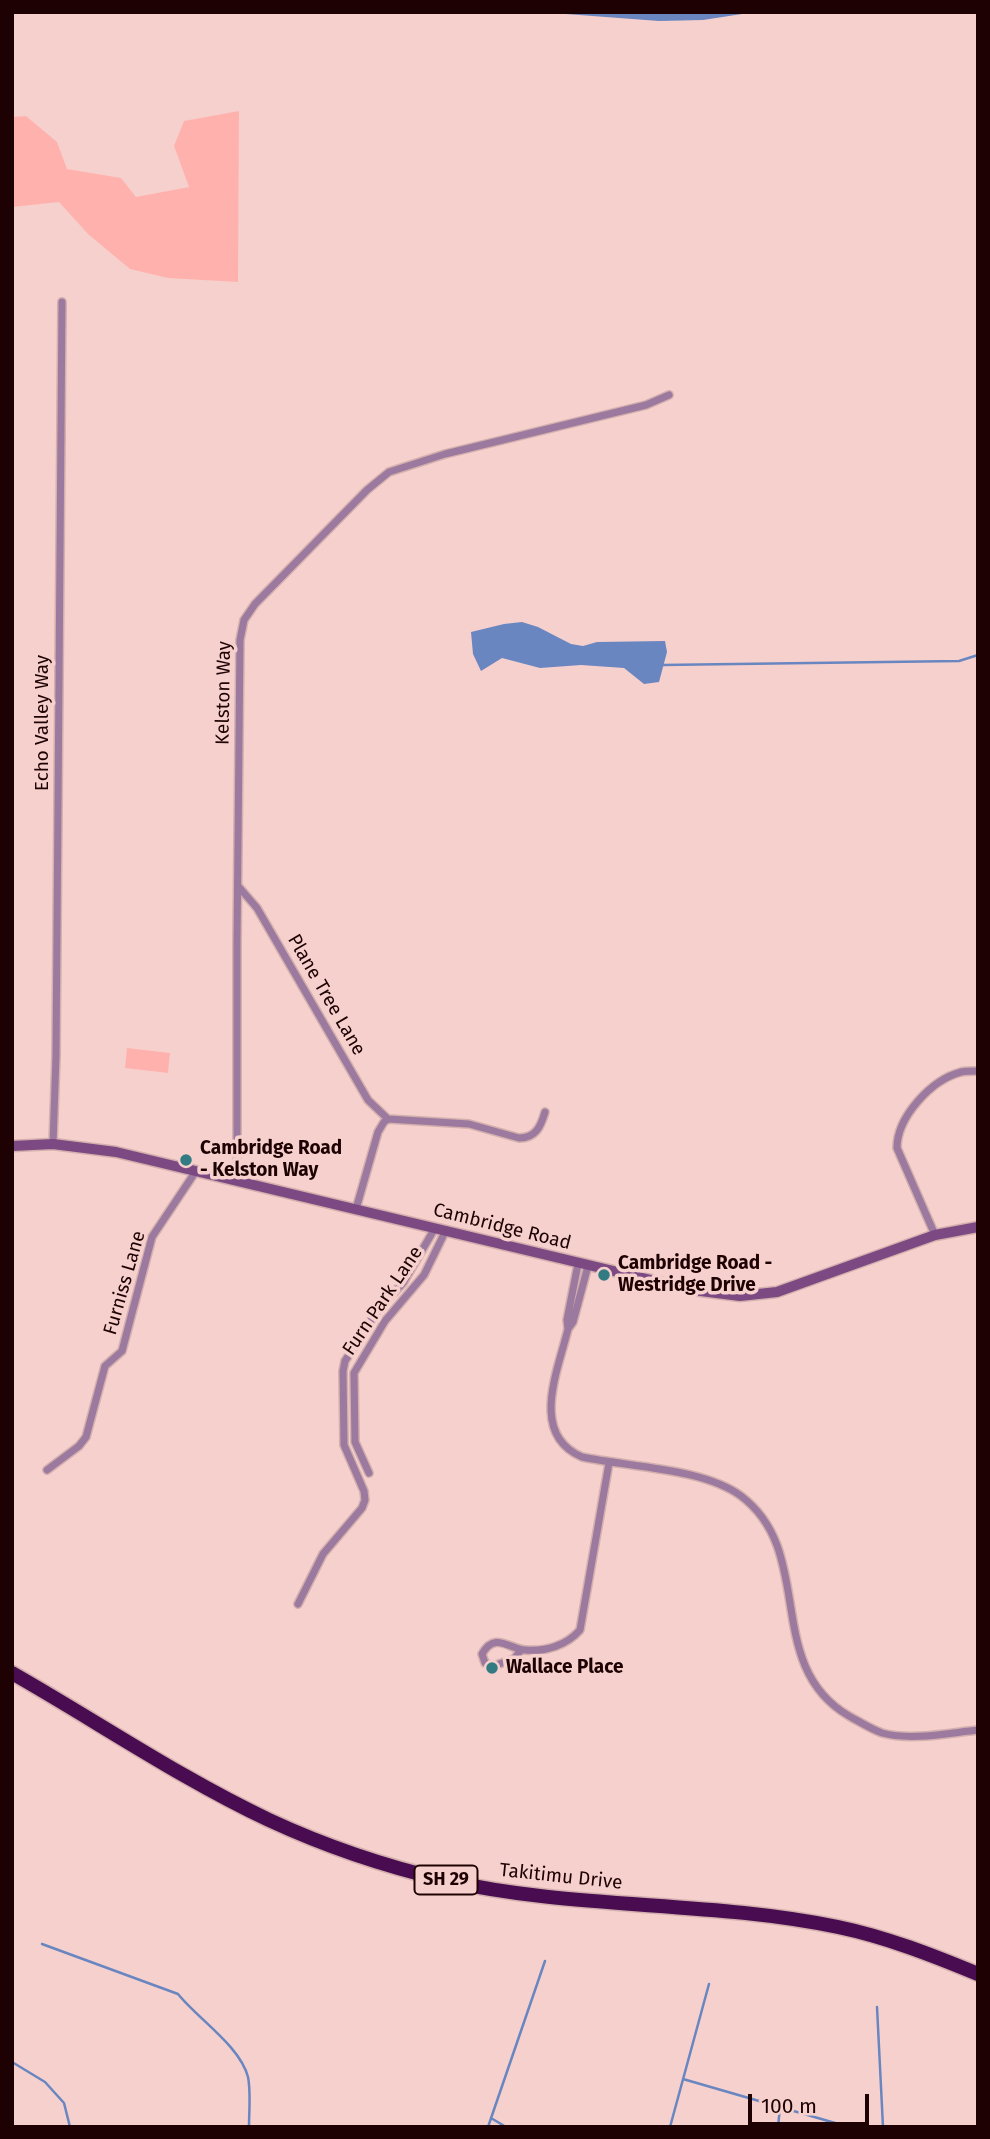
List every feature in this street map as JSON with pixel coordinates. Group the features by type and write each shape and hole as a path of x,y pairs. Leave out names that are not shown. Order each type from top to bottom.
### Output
{"highway":[{"name":"Takitimu Drive","path":"12,1673 238,1804 307,1836 385,1864 479,1887 546,1897 696,1908 838,1927 883,1938 978,1973"}],"main road":[{"name":"Cambridge Road","path":"12,1146 52,1144 116,1152 583,1265 728,1296 752,1296 793,1287 935,1235 978,1227"}],"street":[{"name":"Echo Valley Way","path":"52,1144 56,1056 62,302"},
{"name":"Kelston Way","path":"237,1181 240,640 244,620 255,604 367,489 389,472 445,454 646,405 669,396"},
{"name":"Plane Tree Lane","path":"238,886 257,908 369,1100 388,1119"},
{"path":"935,1235 897,1148 897,1136 908,1114 935,1085 960,1073 978,1071"},
{"path":"356,1209 378,1132 388,1119 469,1124 526,1138 540,1128 545,1112"},
{"name":"Furniss Lane","path":"47,1470 79,1446 86,1437 105,1366 122,1351 152,1237 196,1171"},
{"path":"298,1604 323,1555 362,1508 365,1500 360,1478 344,1445 345,1361 379,1308 403,1283 440,1229"},
{"name":"Furn Park Lane","path":"369,1473 355,1442 354,1373 385,1321 424,1275 440,1229"},
{"path":"583,1265 573,1322 568,1329 550,1405 552,1423 559,1440 573,1453 609,1463 710,1480 740,1495 751,1505 772,1530 781,1552 794,1637 803,1664 821,1692 844,1713 883,1733 908,1735 978,1730"},
{"path":"521,1650 514,1659 493,1666 485,1663 482,1654 489,1644 494,1643 510,1644 521,1650 565,1644 580,1630 609,1463"}],"shaded area":[{"path":"239,111 238,282 168,278 130,269 89,235 59,202 12,207 12,117 26,116 57,142 67,169 121,178 136,197 189,187 174,146 184,121"},
{"path":"127,1048 170,1053 168,1073 125,1068"}],"water":[{"path":"539,12 755,12 703,20 659,21"},
{"path":"522,622 571,644 583,646 597,642 665,641 667,652 659,682 644,684 624,668 581,665 540,668 502,658 481,671 473,654 471,632"}],"waterway":[{"path":"662,665 959,661 978,655"},
{"path":"42,1944 178,1994 228,2044 244,2066 250,2095 249,2127"},
{"path":"488,2127 545,1961"},
{"path":"670,2127 709,1984"},
{"path":"877,2007 883,2127"},
{"path":"12,2062 45,2082 64,2103 70,2127"},
{"path":"683,2079 849,2127"},
{"path":"778,2127 780,2107"},
{"path":"491,2118 506,2127"}],"place":[{"name":"Cambridge Road - Kelston Way","path":"186,1160"},
{"name":"Cambridge Road - Westridge Drive","path":"604,1275"},
{"name":"Wallace Place","path":"492,1668"}]}
